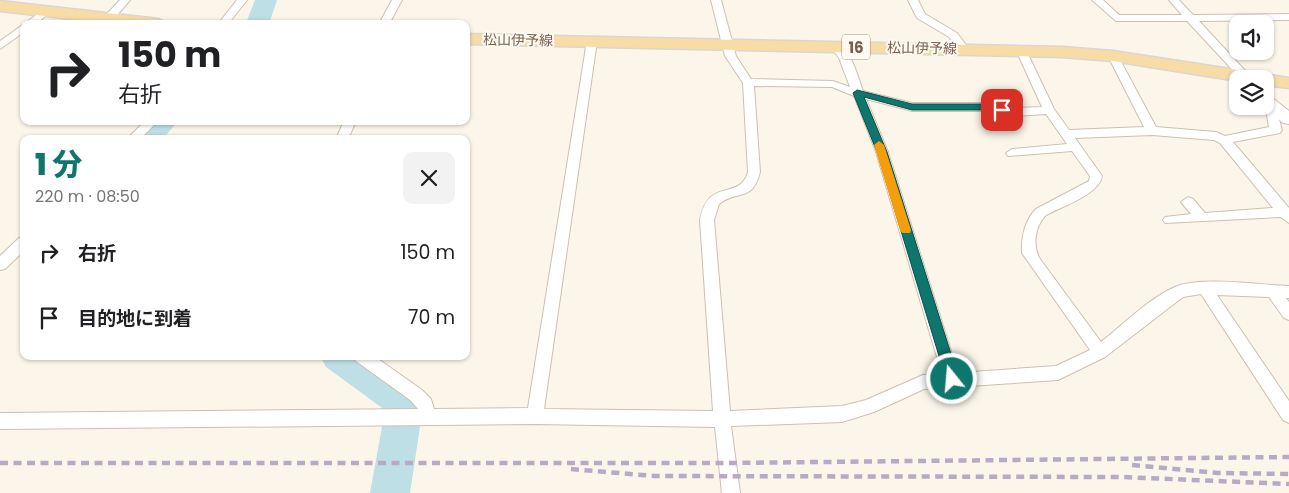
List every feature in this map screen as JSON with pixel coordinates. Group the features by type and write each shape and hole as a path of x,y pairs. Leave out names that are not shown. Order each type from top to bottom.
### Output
{"main road":[{"path":"0,6 126,20"},
{"name":"松山伊予線","path":"470,38 1021,50 1113,56 1229,75"},
{"path":"1274,81 1289,83"},
{"path":"1274,107 1289,119"}],"street":[{"path":"109,18 125,0"},
{"path":"227,20 242,0"},
{"path":"386,20 397,0"},
{"path":"716,0 722,34 740,75 748,82 833,84 857,93 912,107 986,107 1015,112 1049,110"},
{"path":"913,0 921,16 953,35 964,49"},
{"path":"1097,0 1116,18 1289,17"},
{"path":"1174,0 1241,70"},
{"path":"34,20 46,11"},
{"path":"0,46 20,31"},
{"path":"535,416 592,41"},
{"path":"835,46 844,57 882,152 952,379"},
{"path":"1021,50 1049,110 1096,176 1095,183 1041,212 1030,230 1029,253 1100,352"},
{"path":"1113,56 1152,131"},
{"path":"731,493 722,420 707,220 708,212 716,196 743,191 751,183 754,172 748,82"},
{"path":"1224,140 1276,130 1271,115"},
{"path":"137,135 148,125"},
{"path":"1067,134 1152,131 1216,136 1224,140 1287,215"},
{"path":"1012,153 1075,147"},
{"path":"1188,202 1202,218"},
{"path":"1170,220 1287,215"},
{"path":"0,265 20,246"},
{"path":"1206,288 1289,415"},
{"path":"0,421 535,416 722,420 842,414 868,407 922,382 1058,373 1100,352 1179,292 1206,288 1281,291 1289,314"},
{"path":"367,360 416,395 425,404 412,418"}],"waterway":[{"path":"259,20 266,0"},
{"path":"150,135 161,125"},
{"path":"344,360 396,395 404,407 390,493"}],"railway":[{"path":"0,463 727,463 1289,457"},
{"path":"1132,465 1218,473 1289,474"},
{"path":"571,469 654,476 1122,477 1289,484"}],"slow traffic":[{"path":"879,145 906,230"}],"route":[{"path":"952,379 882,152 857,93 912,107 986,107 1002,110"}]}
